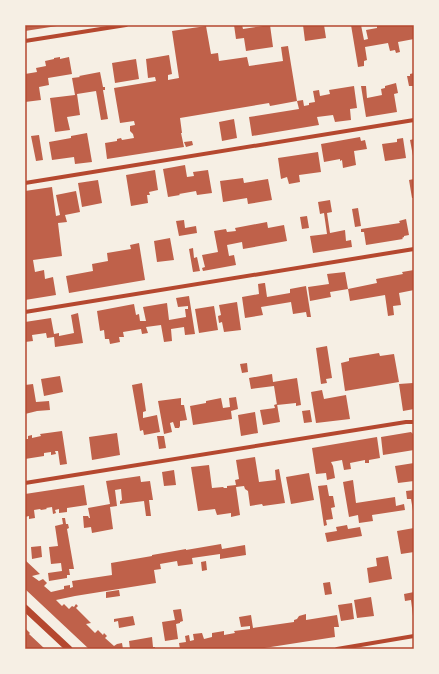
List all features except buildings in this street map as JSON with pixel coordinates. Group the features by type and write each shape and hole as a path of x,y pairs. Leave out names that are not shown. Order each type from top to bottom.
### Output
{"street":[{"path":"25,41 126,25"},
{"path":"25,183 414,120"},
{"path":"25,312 414,249"},
{"path":"25,483 406,422 414,422"},
{"path":"25,608 69,649"},
{"path":"337,649 414,636"}]}
